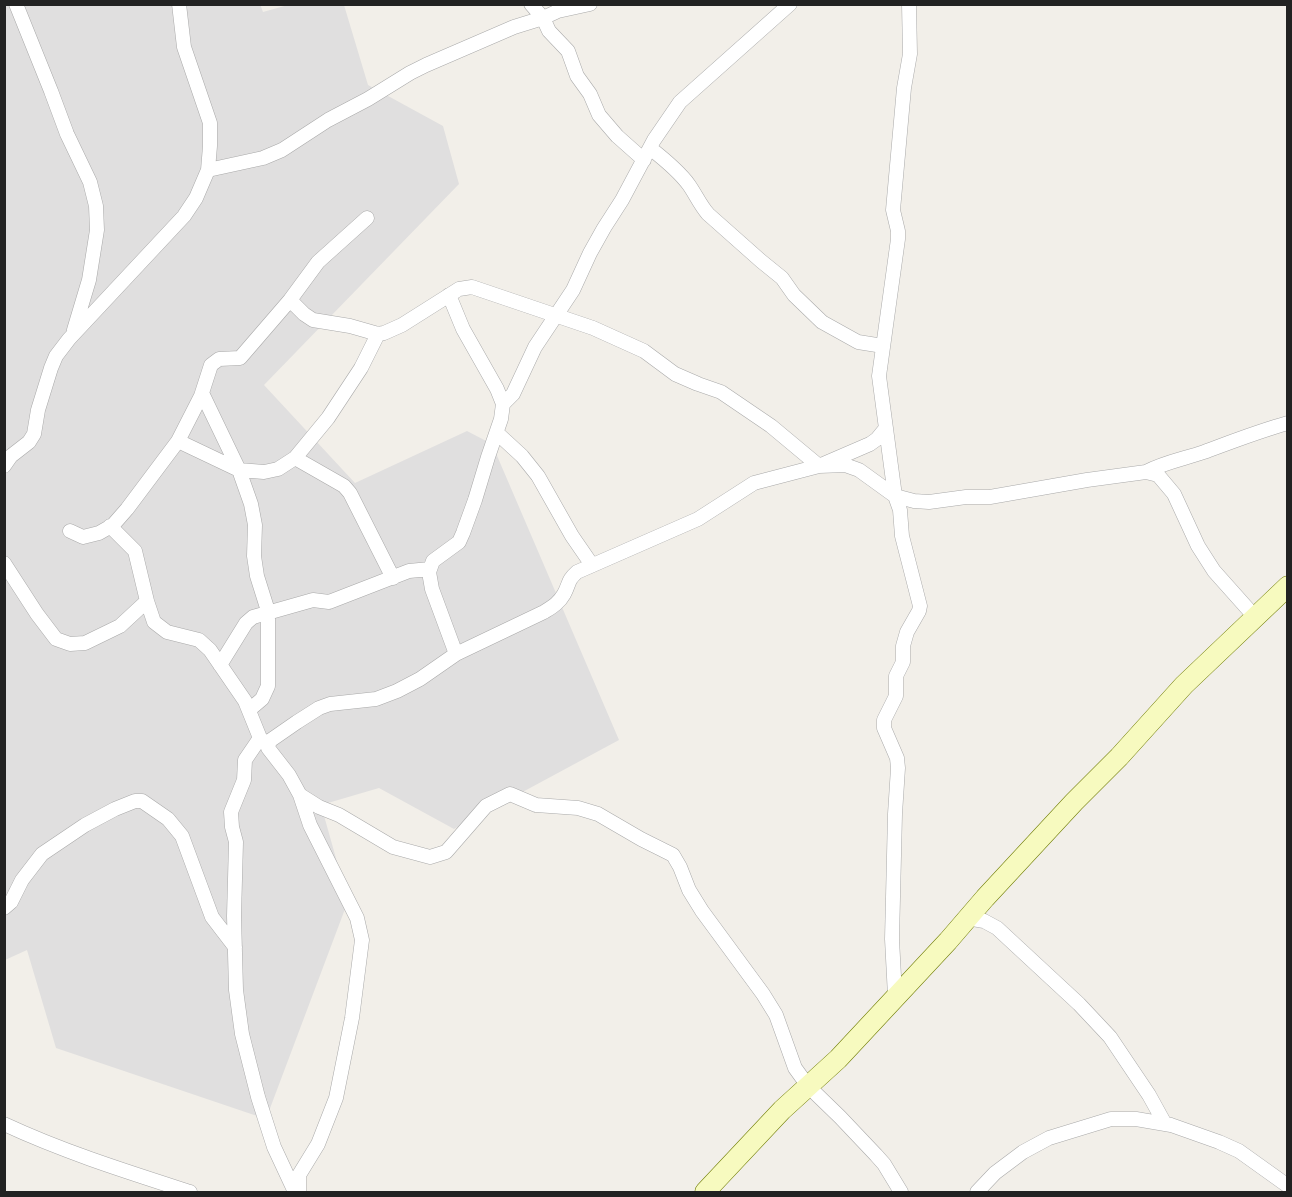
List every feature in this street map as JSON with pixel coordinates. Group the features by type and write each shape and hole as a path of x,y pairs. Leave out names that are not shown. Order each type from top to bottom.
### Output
{"street":[{"path":"16,4 67,134 90,182 96,206 97,230 89,280 76,327 69,339"},
{"path":"7,459 34,434 38,410 56,356 69,339 184,216 196,198 208,170 210,123 183,47 179,4"},
{"path":"531,4 543,18 549,32 568,51 577,76 590,94 599,115 617,136 676,170 689,185 702,208 782,278 794,295 822,322 858,342 883,346"},
{"path":"208,170 262,158 282,150 328,120 410,73 514,27 543,18 560,8 590,4"},
{"path":"503,404 513,394 535,347 573,290 590,253 654,140 680,102 790,4"},
{"path":"895,996 892,939 898,768 897,758 884,728 884,720 896,696 896,676 903,662 902,649 907,632 920,606 902,536 879,376 898,239 893,210 904,88 910,54 909,4"},
{"path":"70,531 83,537 99,533 110,526 127,509 178,441 202,393 211,364 219,359 240,358 290,300 318,262 367,218"},
{"path":"290,300 313,320 350,326 378,334 402,325 459,289 472,287 623,340 644,351 675,374 721,392 771,426 819,466 845,465 859,470 895,496 914,501 990,497 1146,472 1160,465 1287,423"},
{"path":"449,295 463,329 503,404 497,433 464,532 459,542 433,561 429,572 432,589 456,654"},
{"path":"178,441 239,470 264,472 278,469 295,458 328,418 361,368 378,334"},
{"path":"202,393 239,470 251,504 255,525 256,576 268,612 268,686 262,699 249,710"},
{"path":"297,1192 274,1147 258,1097 242,1034 236,990 236,842 231,812 244,780 245,760 264,742 271,741 319,708 330,704 376,699 397,691 420,679 456,654 544,612 563,596 570,579 577,572 698,519 754,483 819,466 870,444 886,428"},
{"path":"497,433 522,456 538,476 572,536 592,565"},
{"path":"295,458 344,486 350,493 393,578"},
{"path":"1146,472 1158,475 1174,494 1198,546 1214,571 1255,616"},
{"path":"110,526 135,551 154,622 167,632 200,640 210,650 249,710 264,742 289,775 300,795 310,825 357,918 362,940 352,1018 336,1098 318,1144 299,1175 297,1192"},
{"path":"4,563 56,639 70,645 85,643 120,626 147,601"},
{"path":"220,665 246,623 253,616 313,600 329,602 408,571 430,569"},
{"path":"705,1192 782,1110 837,1059 1184,685 1287,586"},
{"path":"300,795 393,847 430,857 446,852 486,806 510,794 536,806 578,808 598,814 673,855 689,890 702,911 776,1015 795,1068 808,1086 884,1164 901,1192"},
{"path":"4,908 11,902 21,880 42,854 95,819 135,801 142,801 168,819 182,836 212,917 235,947"},
{"path":"968,918 984,921 997,928 1110,1036 1149,1095 1165,1124"},
{"path":"977,1192 995,1173 1023,1152 1048,1138 1111,1119 1136,1119 1171,1125 1239,1151 1287,1186"},
{"path":"4,1124 110,1166 190,1192"}],"shaded area":[{"path":"260,4 263,12 288,5 344,5 368,85 443,126 459,184 264,385 355,483 467,431 492,444 619,740 454,829 379,788 321,805 348,901 266,1119 56,1048 27,950 5,960 5,5"}]}
